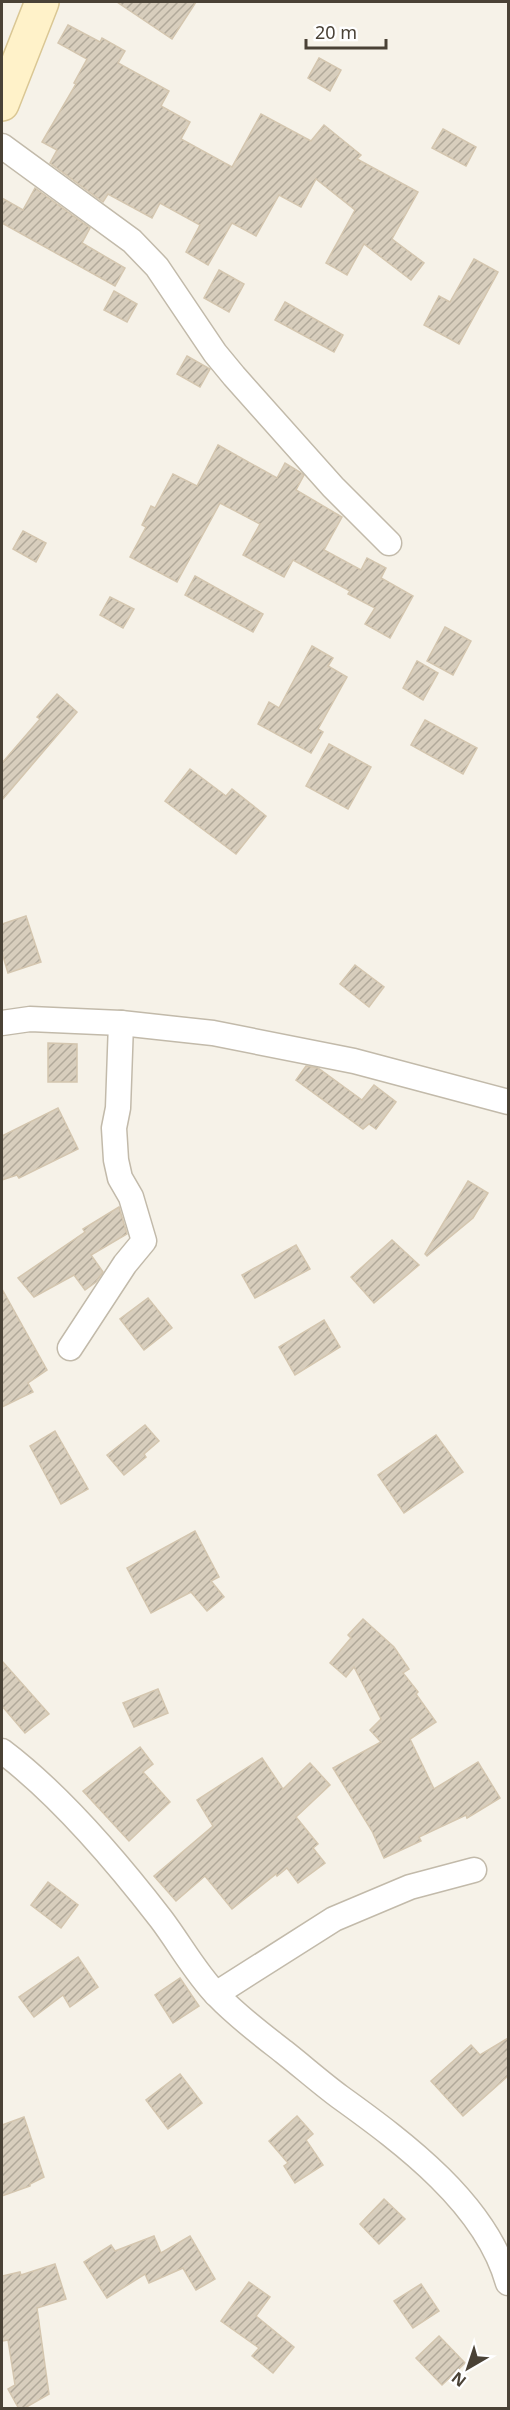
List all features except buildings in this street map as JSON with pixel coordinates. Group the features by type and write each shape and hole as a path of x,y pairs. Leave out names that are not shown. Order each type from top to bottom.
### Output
{"street":[{"path":"2,104 42,2"},
{"path":"2,146 132,241 157,267 215,353 234,376 333,487 389,543"},
{"path":"2,1023 30,1019 121,1023 213,1033 344,1059 508,1102"},
{"path":"70,1348 125,1264 144,1241 131,1197 120,1178 116,1161 114,1128 118,1108 121,1023"},
{"path":"2,1751 57,1799 103,1850 162,1920 216,1994 249,2025 339,2096 380,2125 447,2184 472,2215 492,2246 508,2283"},
{"path":"216,1994 334,1919 410,1887 474,1870"}]}
